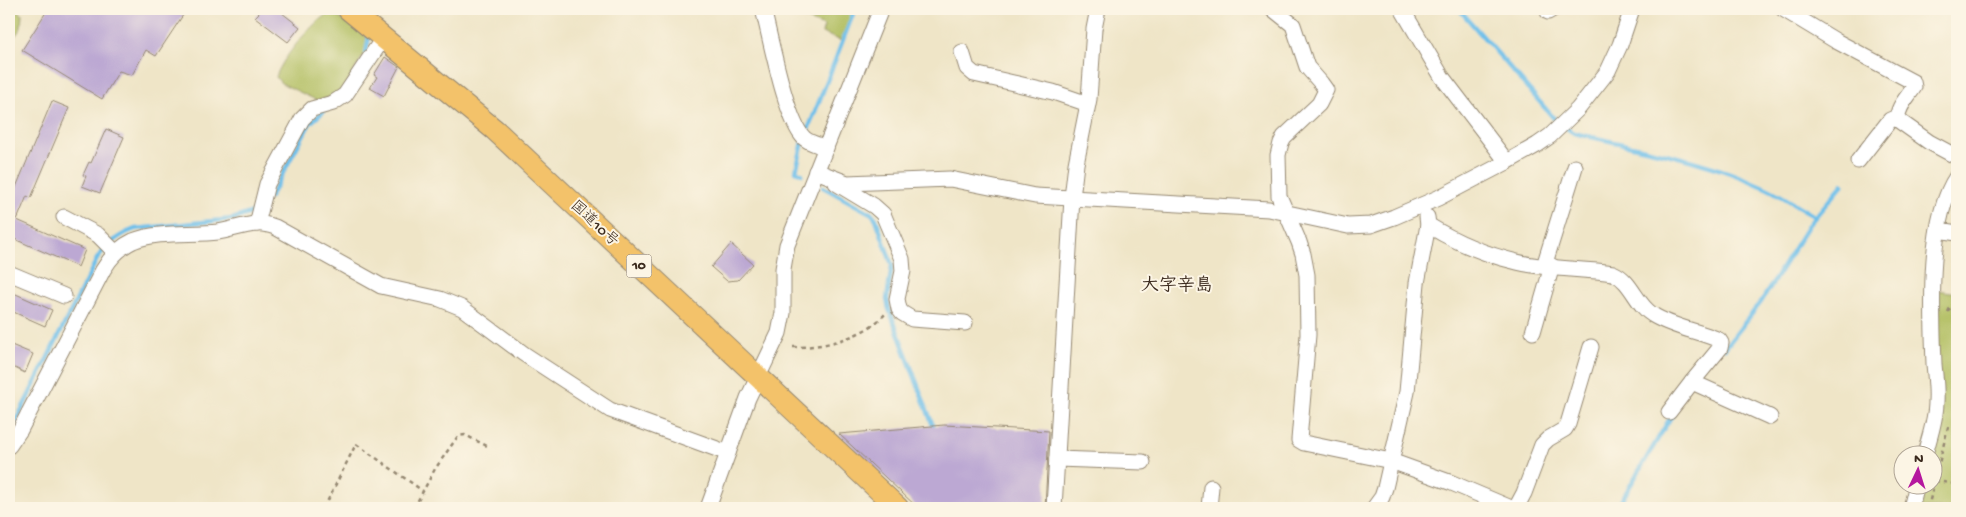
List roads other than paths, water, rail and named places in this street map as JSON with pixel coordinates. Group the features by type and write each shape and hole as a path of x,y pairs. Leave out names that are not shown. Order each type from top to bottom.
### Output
{"highway":[{"name":"国道10号","path":"363,19 495,130 898,508"}],"street":[{"path":"762,9 785,98 793,119 804,138 826,148"},
{"path":"708,508 758,377 779,333 783,313 784,257 789,239 881,9"},
{"path":"1054,508 1072,198 1078,151 1088,104 1094,29 1098,9"},
{"path":"1273,9 1290,22 1295,29 1307,66 1326,90 1319,104 1280,143 1278,155 1279,196 1304,254 1307,275 1308,335 1299,440 1391,461 1452,483 1511,508"},
{"path":"1402,9 1442,77 1508,162"},
{"path":"816,171 847,183 950,179 1022,194 1253,208 1286,212 1348,226 1363,226 1382,222 1423,205 1508,162 1550,136 1590,95 1615,57 1632,9"},
{"path":"1784,9 1836,41 1913,82 1914,87 1900,107 1897,117"},
{"path":"257,224 263,195 270,176 305,115 312,109 337,101 345,95 363,19"},
{"path":"962,52 967,68 974,74 1053,92 1088,104"},
{"path":"1897,117 1901,123 1957,157"},
{"path":"1858,161 1890,120 1897,117"},
{"path":"1533,332 1548,266 1575,167"},
{"path":"1927,444 1936,403 1934,278 1938,230 1947,192 1957,176"},
{"path":"835,179 839,185 874,206 883,214 902,264 902,275 897,299 899,309 908,317 965,323"},
{"path":"1374,508 1382,497 1407,392 1417,282 1428,225 1423,205"},
{"path":"64,216 94,232 116,253"},
{"path":"9,446 20,430 106,266 116,253 132,242 147,237 219,232 257,224 266,224 275,227 381,286 446,301 462,308 524,354 610,410 728,453"},
{"path":"1428,225 1452,238 1506,259 1618,275 1626,282 1642,305 1652,315 1719,340 1721,343 1720,348 1669,412"},
{"path":"1938,230 1957,233"},
{"path":"9,273 64,296"},
{"path":"1516,508 1524,493 1542,445 1568,424 1591,347"},
{"path":"1692,382 1770,416"},
{"path":"1057,459 1143,462"},
{"path":"1209,508 1211,487"},
{"path":"1911,508 1914,494"}],"waterway":[{"path":"372,21 375,9"},
{"path":"806,135 855,9"},
{"path":"1459,9 1558,123"},
{"path":"366,53 369,36"},
{"path":"270,197 310,123 324,111"},
{"path":"1565,127 1574,133 1671,155 1720,169 1772,191 1816,217"},
{"path":"802,174 796,171 803,142"},
{"path":"1725,348 1761,302 1809,224 1843,184"},
{"path":"823,187 872,214 876,219 892,265 887,299 889,309 935,431"},
{"path":"10,433 97,259 109,244 118,237 135,229 233,219 256,211"},
{"path":"1617,508 1672,415"}],"district":[{"name":"大字辛島","path":"1177,286"}]}
